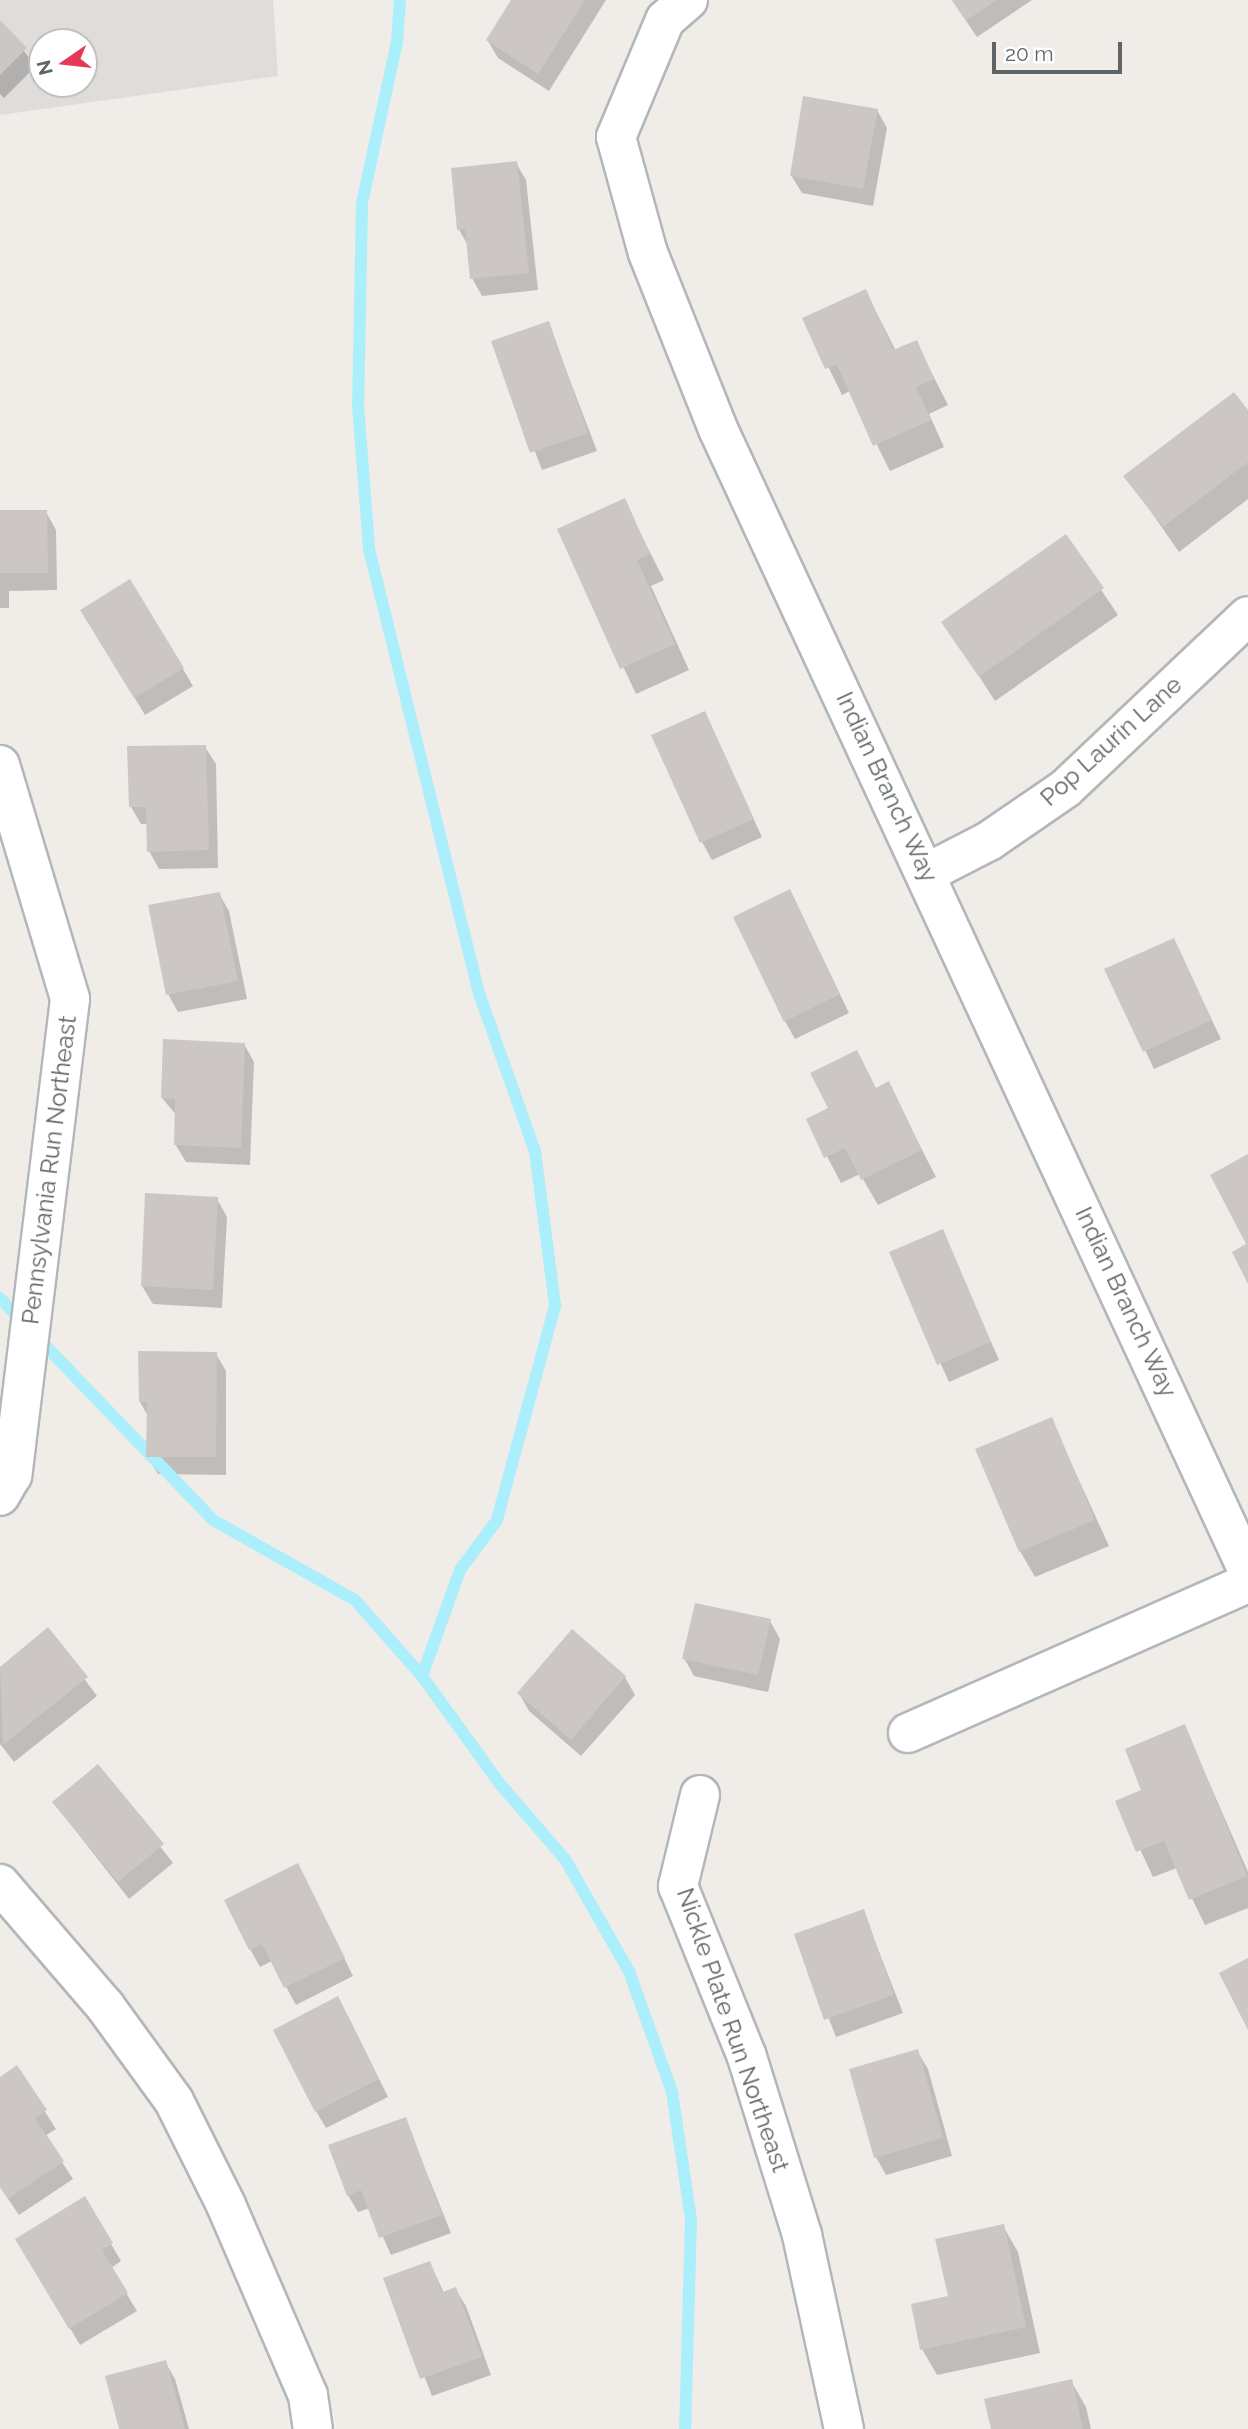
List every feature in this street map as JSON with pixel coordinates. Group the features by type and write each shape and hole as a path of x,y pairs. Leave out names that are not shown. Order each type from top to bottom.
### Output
{"street":[{"name":"Indian Branch Way","path":"688,0 665,20 616,137 648,253 718,429 928,873 1248,1571"},
{"name":"Pop Laurin Lane","path":"928,873 989,841 1066,788 1248,616"},
{"name":"Pennsylvania Run Northeast","path":"0,765 70,999 12,1475 0,1496"},
{"path":"908,1733 1248,1583"},
{"name":"Nickle Plate Run Northeast","path":"700,1795 678,1886 747,2057 802,2235 844,2429"},
{"path":"0,1884 105,2006 174,2102 226,2206 303,2382 313,2429"}],"shaded area":[{"path":"0,0 273,0 278,76 0,115"}],"building":[{"path":"511,0 585,0 538,74 486,40"},
{"path":"952,0 996,0 966,21"},
{"path":"0,20 27,48 0,75"},
{"path":"803,96 878,109 863,189 790,176"},
{"path":"517,161 529,273 470,279 465,229 457,230 451,168"},
{"path":"866,289 893,350 917,340 934,379 916,387 931,420 873,446 837,365 825,369 802,318"},
{"path":"549,321 588,433 530,453 491,341"},
{"path":"1234,392 1248,410 1248,462 1163,527 1123,476"},
{"path":"625,498 650,554 637,560 675,644 620,669 557,529"},
{"path":"0,510 47,510 48,573 0,573"},
{"path":"1066,534 1104,588 979,677 941,622"},
{"path":"130,579 184,668 134,698 80,610"},
{"path":"705,711 754,819 700,843 651,735"},
{"path":"206,745 209,850 147,852 146,807 129,807 127,746"},
{"path":"790,889 840,994 784,1022 733,917"},
{"path":"220,892 238,981 166,995 148,905"},
{"path":"1174,938 1212,1020 1143,1052 1104,969"},
{"path":"163,1039 245,1043 241,1148 174,1145 175,1099 161,1098"},
{"path":"857,1050 876,1088 889,1081 922,1150 861,1180 845,1148 824,1158 806,1119 828,1108 810,1073"},
{"path":"1248,1154 1248,1284 1232,1252 1246,1244 1210,1175"},
{"path":"145,1193 218,1197 213,1290 141,1286"},
{"path":"943,1229 991,1342 937,1365 889,1252"},
{"path":"138,1351 217,1352 216,1457 146,1457 147,1402 139,1402"},
{"path":"1052,1417 1095,1520 1019,1552 975,1449"},
{"path":"695,1603 771,1619 758,1675 682,1659"},
{"path":"48,1627 88,1677 3,1745 0,1667"},
{"path":"572,1629 626,1676 571,1740 517,1693"},
{"path":"1185,1724 1247,1876 1189,1900 1164,1841 1136,1852 1115,1801 1141,1790 1125,1749"},
{"path":"98,1764 164,1844 118,1882 52,1802"},
{"path":"298,1863 345,1958 284,1988 262,1944 249,1950 224,1900"},
{"path":"864,1909 894,1995 824,2020 794,1934"},
{"path":"1248,1958 1248,2030 1219,1973"},
{"path":"338,1996 379,2079 315,2112 273,2030"},
{"path":"918,2049 943,2138 874,2158 849,2069"},
{"path":"17,2065 47,2110 35,2118 64,2161 8,2199 0,2187 0,2077"},
{"path":"406,2117 442,2215 379,2238 361,2190 347,2196 328,2145"},
{"path":"85,2196 113,2243 102,2250 128,2293 69,2329 15,2239"},
{"path":"1004,2224 1026,2327 920,2350 911,2304 948,2296 935,2239"},
{"path":"430,2261 442,2292 456,2287 482,2357 420,2379 383,2278"},
{"path":"166,2360 185,2429 119,2429 105,2376"},
{"path":"1072,2379 1083,2429 991,2429 984,2399"}],"waterway":[{"path":"400,0 397,42 362,203 358,405 369,549 480,996 535,1151 555,1306 497,1520 460,1570 422,1676"},
{"path":"0,1298 24,1324"},
{"path":"37,1337 213,1520 355,1600 422,1676 500,1784 565,1859 629,1971 672,2092 691,2219 685,2429"}]}
